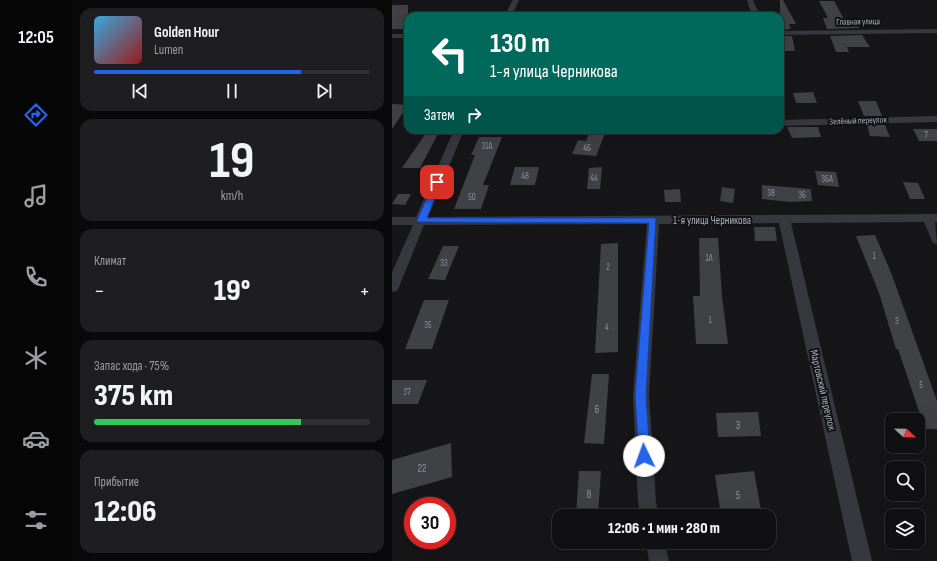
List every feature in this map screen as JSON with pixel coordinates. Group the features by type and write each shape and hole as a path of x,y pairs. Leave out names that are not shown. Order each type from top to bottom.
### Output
{"street":[{"path":"510,12 516,0"},
{"path":"750,0 754,12"},
{"name":"Главная улица","path":"784,33 937,31"},
{"path":"392,36 404,36"},
{"name":"Зелёный переулок","path":"784,124 937,119"},
{"path":"392,287 457,134"},
{"path":"933,218 937,240"},
{"name":"1-я улица Черникова","path":"392,221 933,218"},
{"name":"Мартовский переулок","path":"784,219 862,561"},
{"path":"648,509 641,395 653,220"},
{"path":"656,549 659,561"}],"building":[{"path":"780,0 783,0 796,24 789,24 791,29 784,30 784,12 780,12"},
{"path":"819,1 834,1 844,19 854,19 859,28 827,29 823,18 828,18"},
{"path":"392,5 408,5 408,12 404,12 404,29 392,29"},
{"path":"862,35 870,47 847,47 849,52 836,52 830,36"},
{"path":"784,36 792,36 795,51 784,51"},
{"path":"813,92 817,103 796,103 793,93"},
{"path":"858,101 876,101 882,116 864,116"},
{"path":"392,104 404,105 404,111 392,129"},
{"path":"867,125 885,125 890,137 870,136"},
{"path":"787,127 818,127 821,137 792,138"},
{"path":"913,129 937,129 937,141 919,141"},
{"path":"425,134 438,134 420,168 402,168"},
{"path":"589,134 605,134 596,156 572,154 578,140 586,141"},
{"path":"479,137 502,137 483,185 489,185 481,209 454,209 475,155 471,155"},
{"path":"515,167 539,167 535,185 510,185"},
{"path":"602,167 600,189 587,189 589,168"},
{"path":"815,171 836,172 839,187 818,185"},
{"path":"903,182 918,183 925,199 910,199"},
{"path":"762,185 811,189 812,201 790,202 762,199"},
{"path":"722,187 735,189 733,203 720,201"},
{"path":"680,189 681,202 665,202 664,190"},
{"path":"398,194 411,194 405,205 392,204"},
{"path":"754,227 775,227 777,241 755,241"},
{"path":"875,235 892,275 937,401 937,429 925,429 925,413 920,413 898,349 896,349 879,293 856,236"},
{"path":"699,238 718,238 722,296 728,344 696,344 693,296 700,296"},
{"path":"618,243 618,352 595,353 601,244"},
{"path":"443,246 459,246 445,280 428,279"},
{"path":"424,300 449,300 432,349 405,349"},
{"path":"592,374 609,374 604,444 584,443"},
{"path":"392,380 427,380 418,404 392,404"},
{"path":"758,412 761,436 718,437 716,413"},
{"path":"451,443 452,477 392,494 392,460"},
{"path":"579,471 601,471 598,509 576,509"},
{"path":"754,471 761,509 720,509 715,475"}],"route":[{"path":"437,182 421,220 653,220 641,395 644,456"}]}
